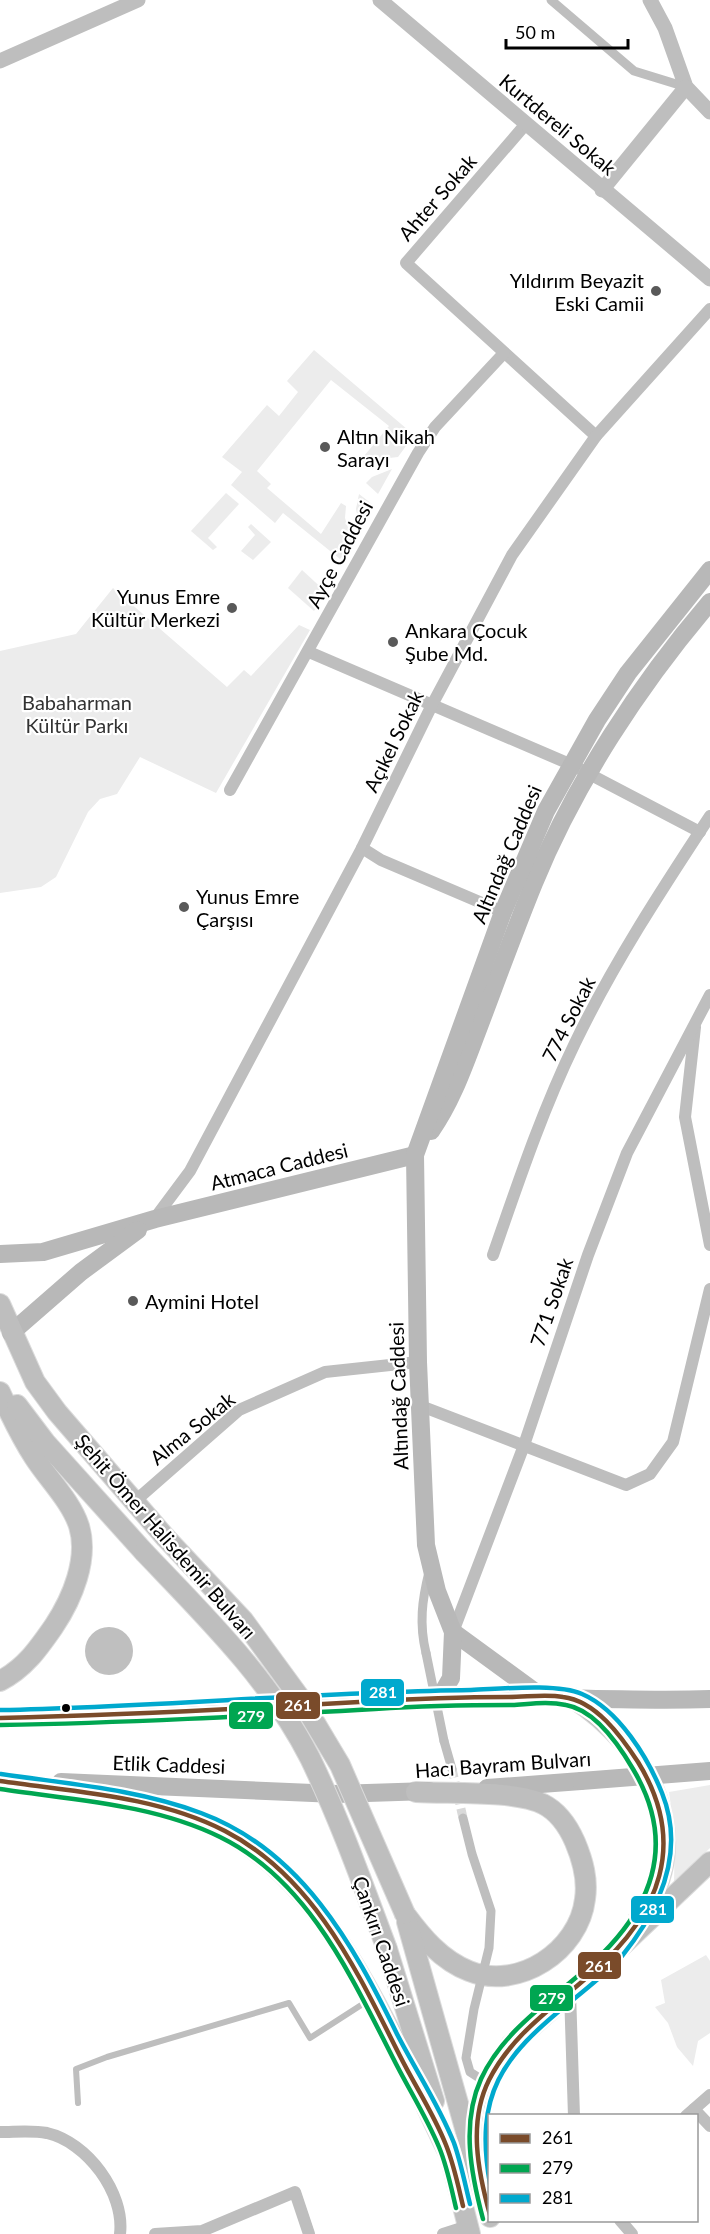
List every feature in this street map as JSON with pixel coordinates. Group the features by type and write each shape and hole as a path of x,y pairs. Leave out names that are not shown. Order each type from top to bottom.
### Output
{"main road":[{"name":"Altındağ Caddesi","path":"440,1697 451,1678 453,1632 430,1567 425,1530 418,1362 415,1155 530,843 572,765 628,673 710,570"},
{"name":"Altındağ Caddesi","path":"415,1155 446,1108 534,883 590,774 666,655 710,602"},
{"name":"Atmaca Caddesi","path":"0,1254 42,1252 155,1219 415,1155"},
{"name":"Atmaca Caddesi","path":"11,1333 81,1272 155,1219"},
{"name":"Şehit Ömer Halisdemir Bulvarı","path":"0,1304 11,1333 35,1382 57,1412 165,1537 243,1620 300,1698 340,1765"},
{"name":"Şehit Ömer Halisdemir Bulvarı","path":"0,1380 45,1442 216,1628 267,1692 309,1757"},
{"path":"0,1392 33,1456 73,1514 81,1541 77,1575 61,1615 25,1665 0,1681"},
{"path":"453,1632 542,1697"},
{"path":"0,1718 117,1716 440,1697 542,1697 636,1701 710,1699"},
{"path":"573,1698 594,1712 619,1735 656,1792 664,1819 666,1847 659,1881 650,1905 611,1956"},
{"name":"Çankırı Caddesi","path":"309,1757 347,1843 387,1949 450,2156 469,2230"},
{"name":"Çankırı Caddesi","path":"340,1765 405,1914 488,2212"},
{"name":"Hacı Bayram Bulvarı","path":"336,1794 416,1792 710,1771"},
{"path":"0,1780 144,1804 225,1832 262,1855 298,1887 334,1932 371,1998 450,2156"},
{"name":"Etlik Caddesi","path":"0,1780 336,1794"},
{"path":"405,1914 425,1941 446,1958 469,1971 494,1977 515,1976 533,1970 564,1943 578,1921 585,1902 586,1878 582,1859 561,1818 545,1805 525,1798 416,1792"},
{"path":"478,2177 478,2118 487,2083 511,2045 611,1956 710,1862"}],"street":[{"path":"0,61 110,6 138,0"},
{"name":"Kurtdereli Sokak","path":"380,0 710,279"},
{"path":"551,0 634,71 686,87"},
{"path":"650,0 664,28 686,87 710,112"},
{"path":"602,189 686,87"},
{"name":"Ahter Sokak","path":"525,124 406,264 596,436"},
{"name":"Açıkel Sokak","path":"155,1219 190,1171 362,848 432,705 512,555 596,436 710,309"},
{"name":"Ayçe Caddesi","path":"230,790 418,453 435,427 504,353"},
{"path":"309,652 572,765 700,832"},
{"name":"774 Sokak","path":"493,1255 532,1144 575,1042 649,910 710,816"},
{"path":"362,848 381,860 503,912"},
{"name":"771 Sokak","path":"453,1632 523,1448 588,1255 627,1153 710,995"},
{"path":"696,1020 685,1117 710,1245"},
{"path":"421,1406 523,1448 626,1485 650,1474 673,1442 710,1289"},
{"name":"Alma Sokak","path":"134,1502 239,1410 325,1372 418,1362"},
{"path":"430,1567 421,1605 422,1635 452,1769"},
{"path":"463,1818 491,1911 489,1948 466,2058 470,2072 487,2083"},
{"path":"570,1992 574,2114"},
{"path":"690,2112 710,2095"},
{"path":"0,2132 46,2133 75,2145 105,2176 121,2222 120,2234"},
{"path":"155,2234 202,2231 294,2192 309,2234"},
{"path":"622,2222 632,2234"},
{"path":"443,2234 469,2230"}],"lane":[{"path":"78,2103 76,2069 107,2057 289,2002 310,2038 371,1998"}],"green space":[{"path":"314,350 414,435 398,457 381,459 365,467 359,462 389,426 331,380 257,471 271,484 267,488 321,534 341,503 346,506 345,518 353,544 340,559 283,513 275,523 231,485 242,472 222,457 267,405 279,416 298,392 287,381"},
{"path":"392,469 378,494 366,483 372,477"},
{"path":"226,493 239,504 208,538 217,547 213,550 191,531"},
{"path":"359,494 372,504 360,529 356,509"},
{"path":"251,524 271,542 253,560 241,551 255,535 248,527"},
{"path":"302,570 327,593 314,611 288,588"},
{"name":"Babaharman Kültür Parkı","path":"113,588 227,687 244,670 251,676 299,625 310,630 216,793 140,757 117,794 100,799 88,812 56,877 41,887 0,893 0,651 76,634"},
{"path":"710,1785 710,1848 674,1882 675,1835 669,1792"},
{"path":"706,1955 710,1961 710,2033 698,2041 693,2066 677,2047 668,2023 655,2007 665,2003 661,1980"}],"shaded area":[{"path":"104,1627 114,1627 129,1637 133,1651 132,1660 123,1671 114,1675 104,1675 89,1665 85,1656 85,1646 95,1631"}],"tunnel":[{"path":"452,1769 463,1818"}],"transit line":[{"name":"281","path":"0,1710 412,1691 528,1688 558,1689 582,1694 608,1711 631,1736 649,1765 662,1793 669,1815 671,1837 670,1859 665,1879 648,1919 622,1956 526,2041 510,2060 498,2080 490,2101 486,2125 488,2168"},
{"name":"261","path":"0,1718 180,1712 415,1699 557,1696 586,1705 597,1712 616,1731 638,1762 653,1792 661,1821 663,1849 659,1876 650,1902 635,1927 616,1950 522,2035 489,2080 483,2096 477,2130 479,2164 488,2207"},
{"name":"279","path":"0,1725 546,1703 577,1708 605,1730 633,1769 647,1797 654,1825 656,1851 651,1876 642,1901 628,1924 609,1947 514,2032 490,2062 481,2079 471,2113 470,2149 483,2219"},
{"name":"281","path":"1,1774 77,1784 177,1805 236,1829 268,1850 295,1875 320,1904 362,1967 448,2129 461,2166 470,2204"},
{"name":"261","path":"0,1781 86,1792 172,1810 225,1831 256,1850 284,1874 330,1929 367,1991 441,2134 451,2160 463,2206"},
{"name":"279","path":"0,1789 84,1800 168,1817 220,1837 251,1855 278,1878 324,1933 361,1995 439,2147 456,2208"}],"place":[{"name":"Yıldırım Beyazit Eski Camii","path":"656,291"},
{"name":"Altın Nikah Sarayı","path":"325,447"},
{"name":"Yunus Emre Kültür Merkezi","path":"232,608"},
{"name":"Ankara Çocuk Şube Md.","path":"393,642"},
{"name":"Yunus Emre Çarşısı","path":"184,907"},
{"name":"Aymini Hotel","path":"133,1301"}]}
